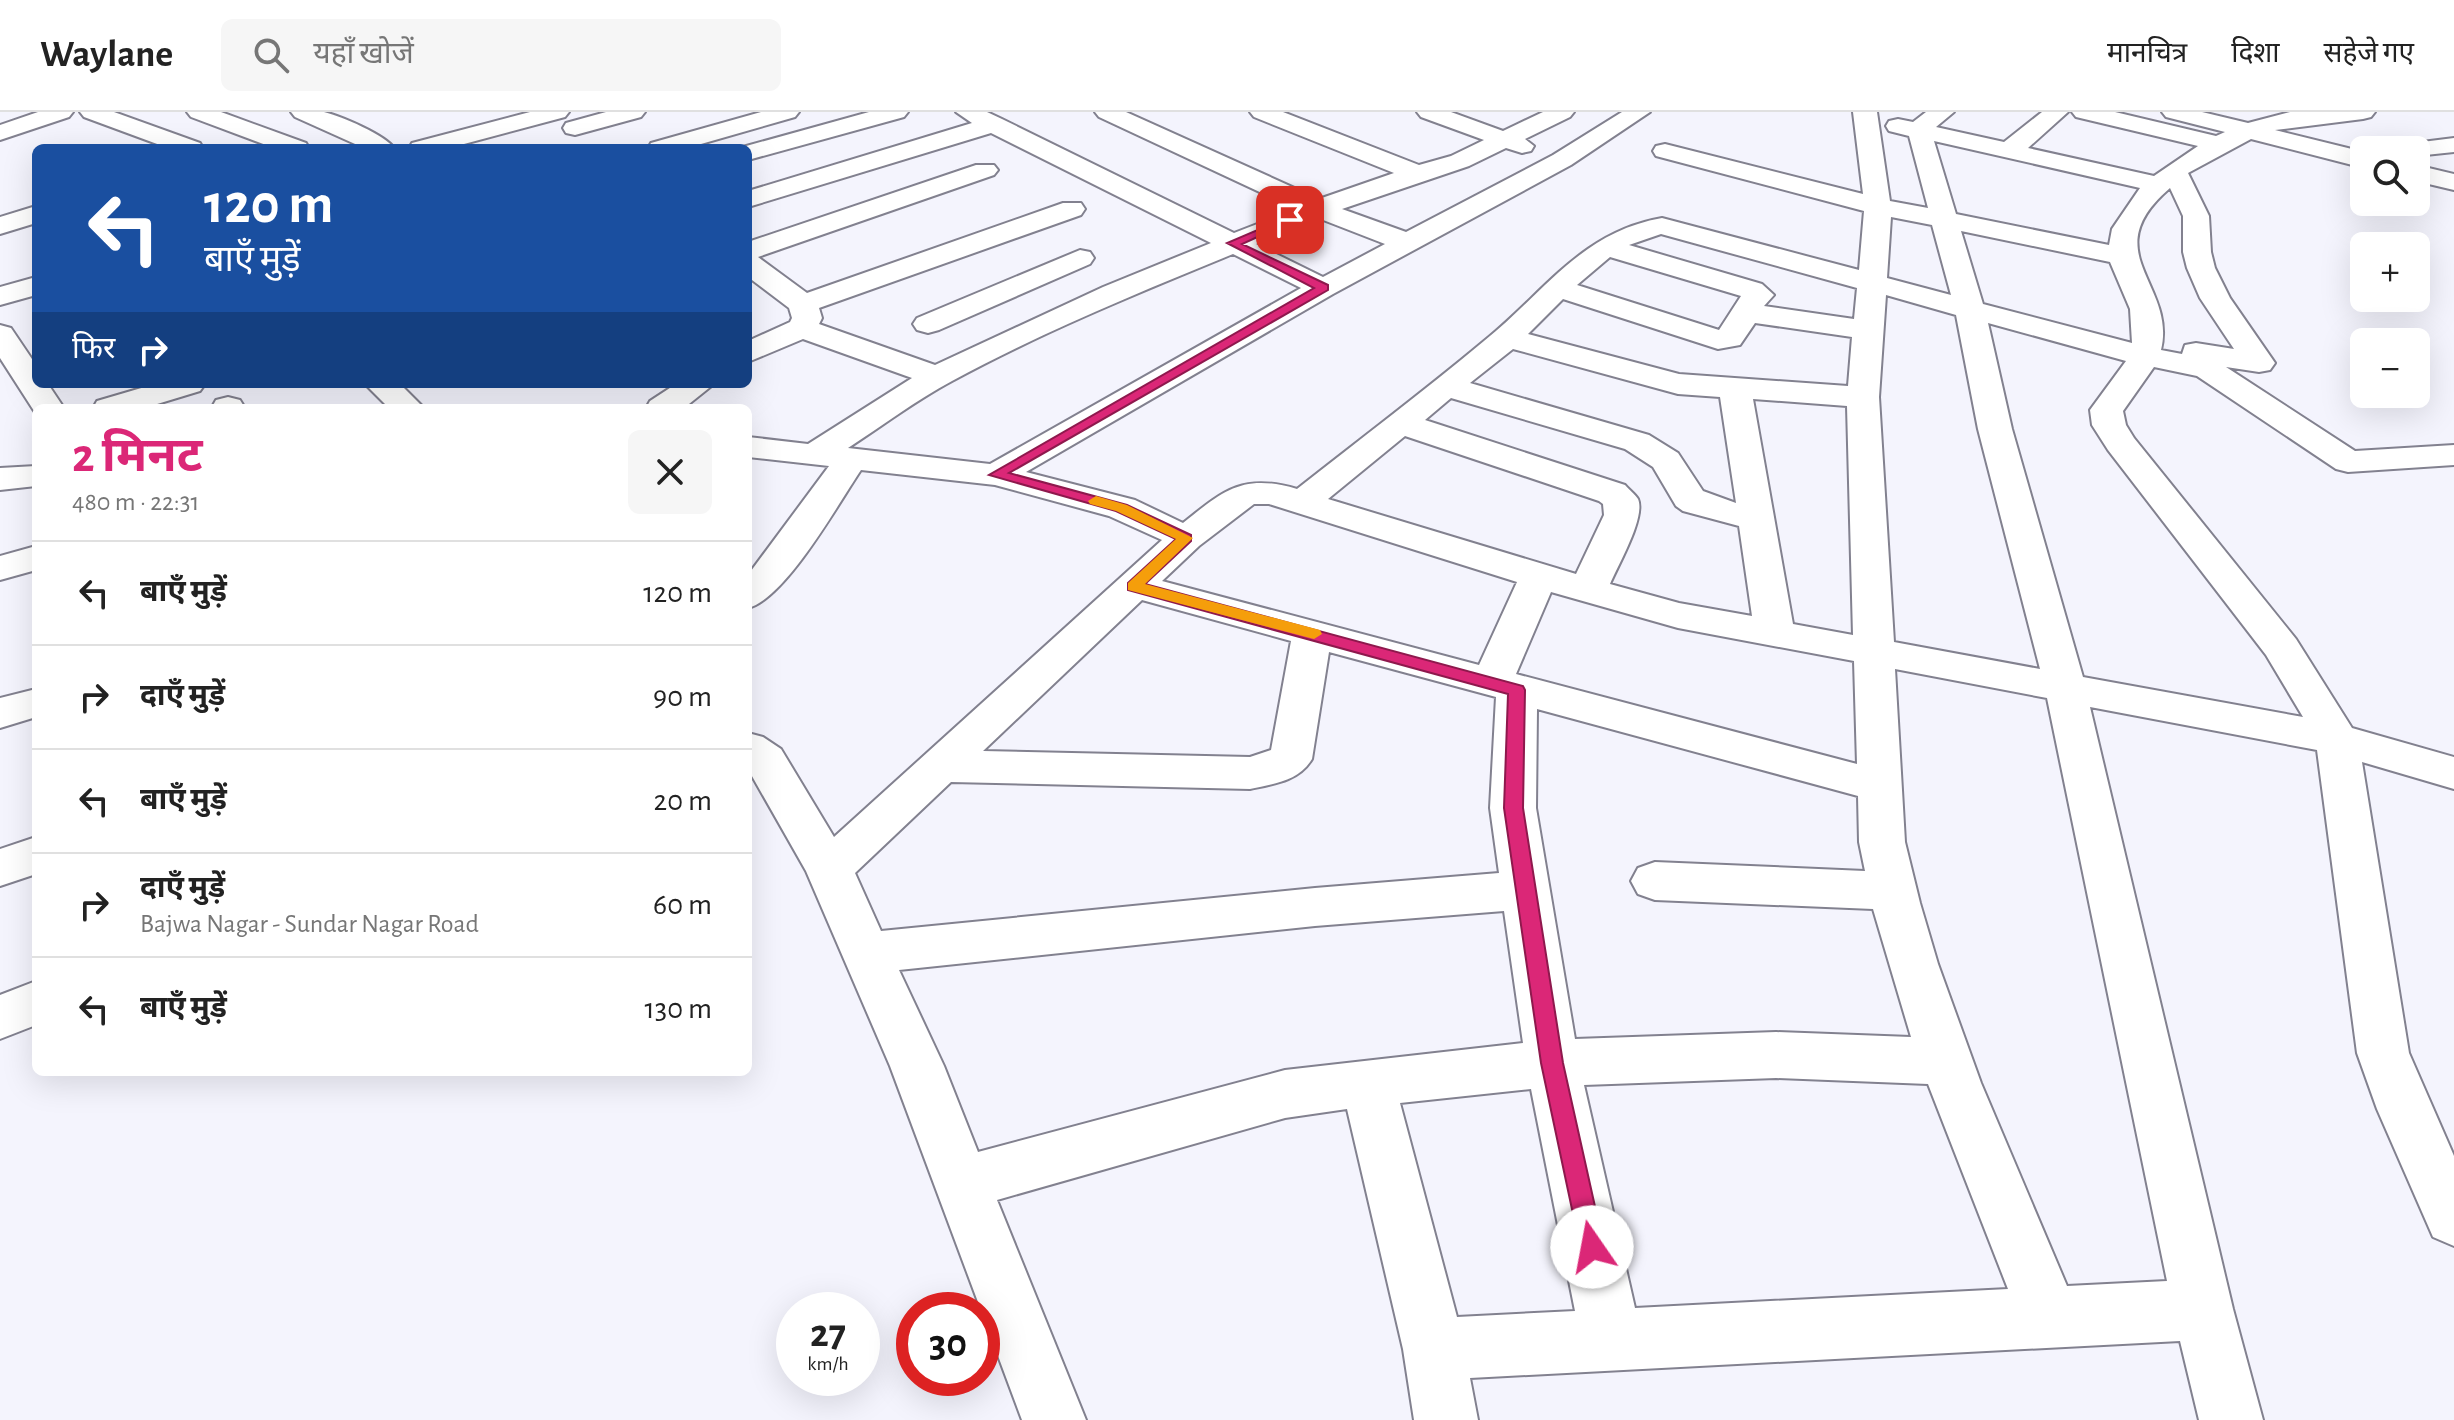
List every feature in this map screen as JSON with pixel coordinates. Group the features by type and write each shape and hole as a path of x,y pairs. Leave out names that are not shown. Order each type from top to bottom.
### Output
{"street":[{"path":"0,133 61,112"},
{"path":"92,112 180,144"},
{"path":"199,112 286,144"},
{"path":"303,112 373,144"},
{"path":"459,144 572,132 633,112"},
{"path":"674,144 787,112"},
{"path":"752,152 896,112"},
{"path":"968,112 1323,288"},
{"path":"1107,112 1318,209 1406,242"},
{"path":"1262,112 1421,175"},
{"path":"1429,112 1562,160"},
{"path":"814,455 937,376 1132,285 1318,209 1460,161 1562,112"},
{"path":"996,475 1323,288 1562,160 1638,112"},
{"path":"2008,152 2056,112"},
{"path":"2084,112 2350,158"},
{"path":"2174,112 2232,138"},
{"path":"2363,112 2292,118 2232,138 2166,179 2135,208 2122,242 2121,256 2146,308 2150,325 2137,375 2106,410 2109,425 2120,443 2282,648 2337,739 2383,1053 2404,1109 2454,1218"},
{"path":"2049,1315 1946,1062 1892,891 1882,842 1863,397 1878,206 1856,114 1931,121 2008,152 2166,179 2196,216 2197,252 2207,282 2259,363 2176,349 2143,356"},
{"path":"1931,121 1944,221 1970,309 1995,429 2065,687 2203,1309 2231,1420"},
{"path":"752,198 994,124"},
{"path":"2430,148 2454,145"},
{"path":"1665,151 1878,206 2121,256"},
{"path":"752,250 985,170"},
{"path":"2430,176 2454,182"},
{"path":"752,350 802,316 1012,230 1072,209"},
{"path":"0,226 32,215"},
{"path":"1304,501 1507,338 1581,265 1643,228 1662,226 2143,356 2207,368 2348,462 2454,455"},
{"path":"1012,230 1045,248 1080,258 1132,285"},
{"path":"1608,248 1752,290 1758,298 1746,307 1748,312"},
{"path":"928,324 1080,258"},
{"path":"752,267 802,316 937,376"},
{"path":"0,296 32,287"},
{"path":"1557,288 1718,340 1729,338 1748,312"},
{"path":"1748,312 1867,330"},
{"path":"0,334 32,383"},
{"path":"1507,338 1649,379 1735,389 1863,397"},
{"path":"1446,386 1637,442 1666,460 1689,498 1696,503 1756,519"},
{"path":"122,404 176,388"},
{"path":"386,388 404,404"},
{"path":"668,404 692,388"},
{"path":"1735,389 1775,634"},
{"path":"1401,423 1612,493 1621,501 1622,515 1588,590"},
{"path":"752,447 996,475 1122,508 1186,538"},
{"path":"752,592 767,579 851,460"},
{"path":"0,479 32,476"},
{"path":"829,869 1186,538 1248,493 1272,493 1304,501 1539,576 1678,615 2337,739 2454,773"},
{"path":"0,568 32,559"},
{"path":"1539,576 1504,686 1513,808 1552,1063 1612,1340"},
{"path":"1134,586 1880,786"},
{"path":"939,766 1250,773 1274,768 1290,759 1295,743 1312,633"},
{"path":"0,713 32,704"},
{"path":"752,751 766,760 829,869 917,1066 1054,1420"},
{"path":"0,868 32,856"},
{"path":"1655,881 1892,891"},
{"path":"866,953 1315,907 1526,890"},
{"path":"0,1017 32,1005"},
{"path":"962,1183 1285,1094 1368,1083 1552,1063 1776,1055 1946,1062"},
{"path":"1368,1083 1434,1349 1446,1420"},
{"path":"1434,1349 2203,1309"}],"slow traffic":[{"path":"1096,501 1122,508 1186,538 1134,586 1314,634"}],"route":[{"path":"1290,220 1233,243 1323,288 996,475 1122,508 1186,538 1134,586 1517,690 1513,808 1552,1063 1592,1247"}]}
